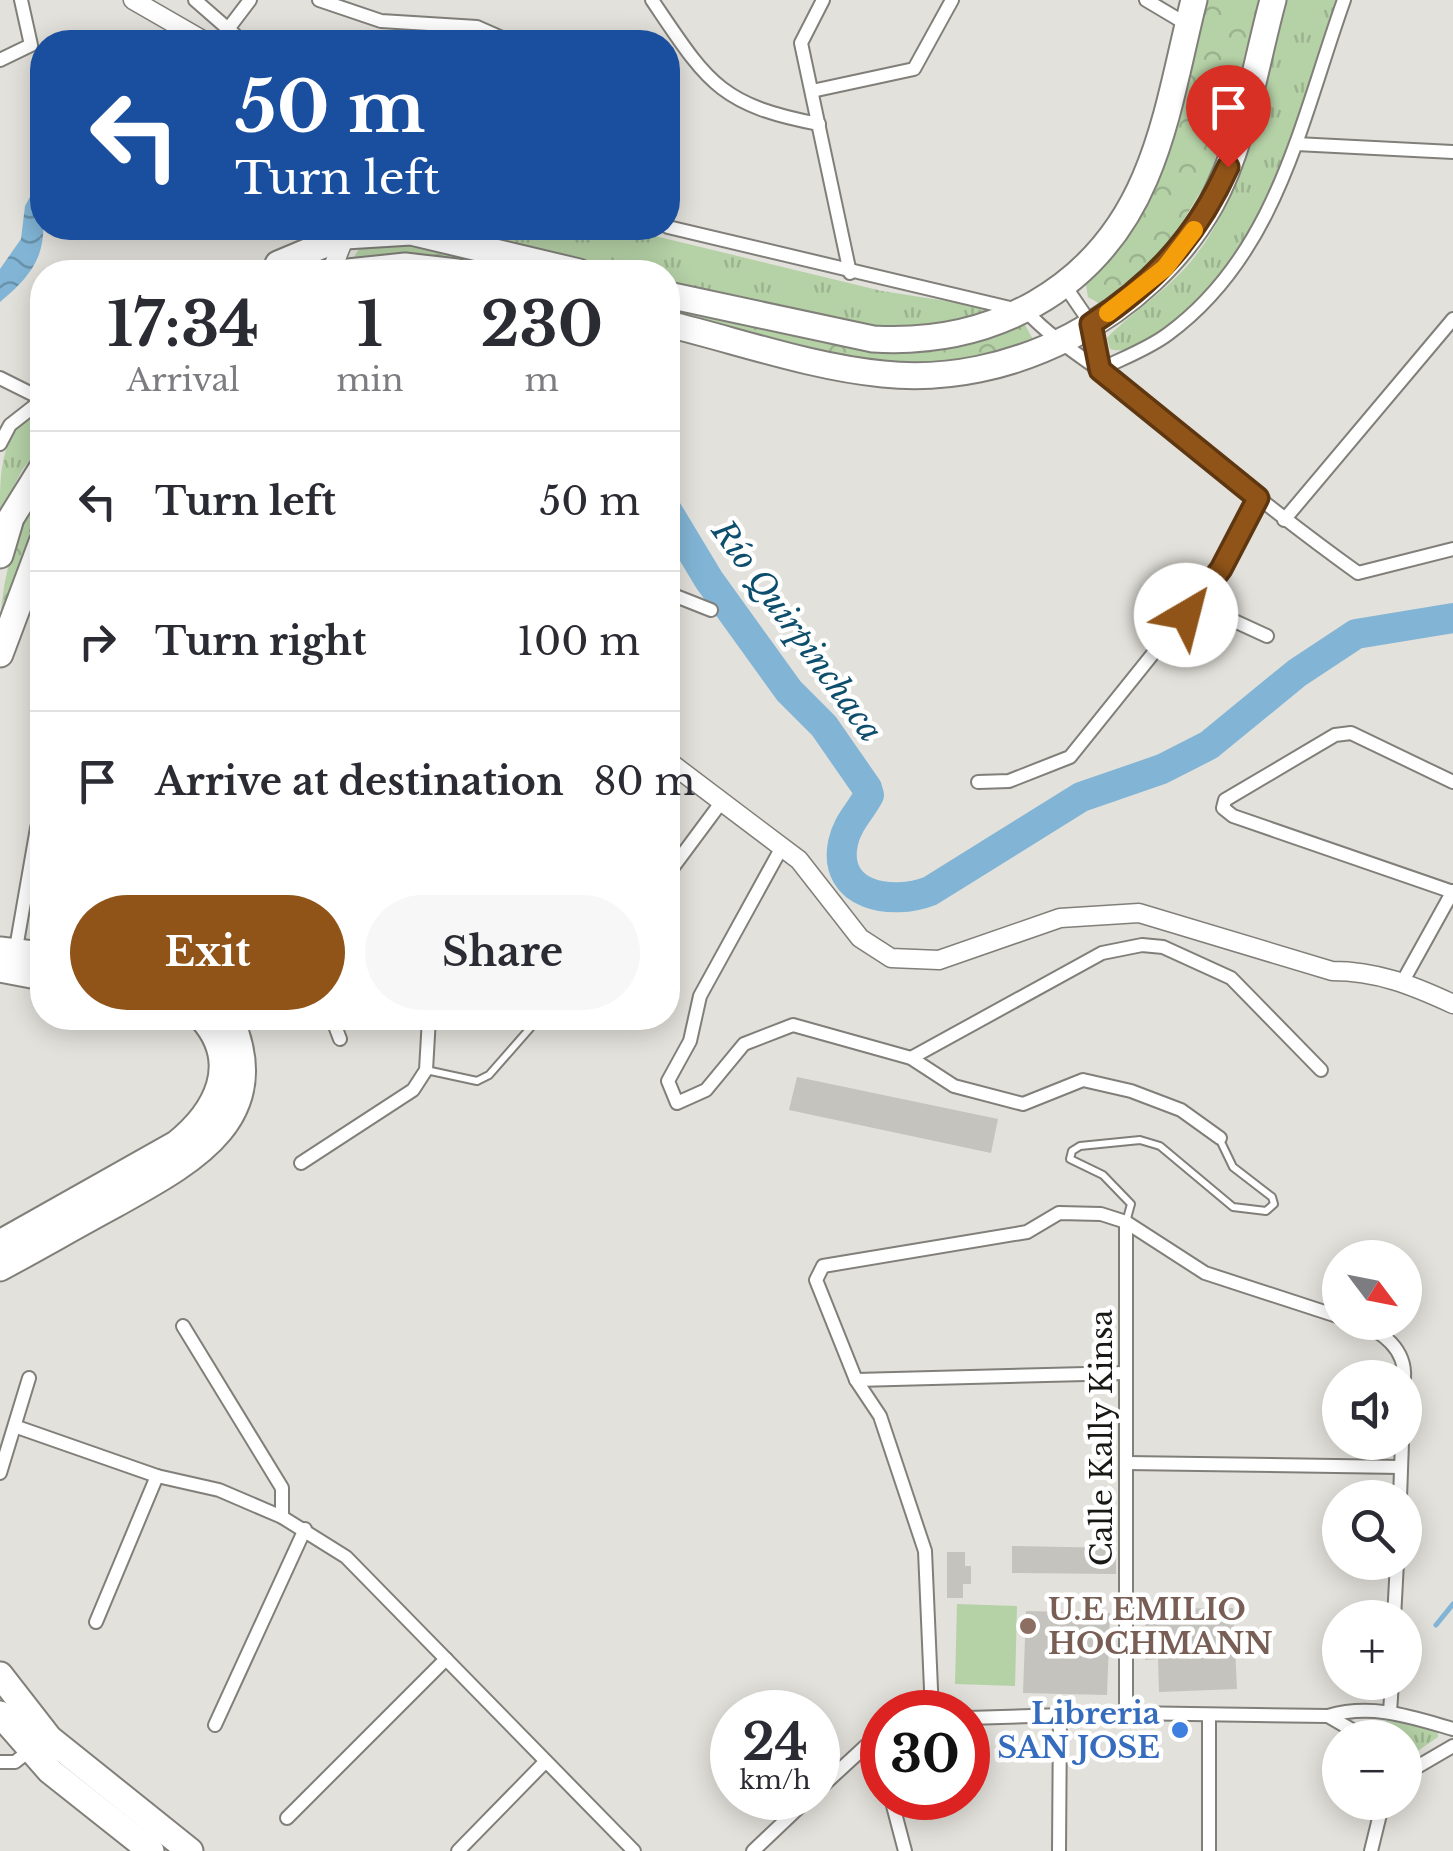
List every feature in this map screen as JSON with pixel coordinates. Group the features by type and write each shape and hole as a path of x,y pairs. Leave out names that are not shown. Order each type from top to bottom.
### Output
{"highway":[{"path":"680,327 852,369 902,375 957,374 994,366 1056,343 1091,324 1165,268 1211,204 1228,167 1272,0"},
{"path":"680,298 873,339 905,341 967,334 1028,312 1063,283 1116,228 1144,182 1160,136 1191,12"},
{"path":"297,260 332,240"},
{"path":"449,240 530,260"},
{"path":"0,555 11,518 30,487"},
{"path":"0,654 30,574"},
{"path":"7,961 30,971"},
{"path":"0,1243 176,1144 197,1127 215,1102 223,1074 218,1044 209,1030"},
{"path":"0,1268 170,1173 208,1146 230,1116 241,1089 242,1054 234,1030"},
{"path":"0,1675 39,1744 151,1851"},
{"path":"0,1714 190,1851"}],"street":[{"path":"21,0 30,40"},
{"path":"133,0 185,30"},
{"path":"195,0 228,29 250,0"},
{"path":"319,0 381,21 483,30"},
{"path":"652,0 672,30"},
{"path":"823,0 802,43 850,273"},
{"path":"812,91 914,69 952,0"},
{"path":"1146,0 1191,12"},
{"path":"1100,370 1166,335 1219,288 1269,213 1344,0"},
{"path":"680,42 695,64 728,95 765,114 818,124"},
{"path":"0,60 30,45"},
{"path":"1296,144 1453,152"},
{"path":"680,230 1028,312 1056,343 1100,370 1284,520 1358,573 1453,550"},
{"path":"1063,283 1091,324 1100,370"},
{"path":"1284,520 1453,318"},
{"path":"0,378 30,394"},
{"path":"0,444 10,425 30,409"},
{"path":"978,782 1008,781 1070,757 1221,569 1258,498"},
{"path":"680,598 711,610"},
{"path":"1195,603 1267,636"},
{"path":"1403,981 1453,891 1233,816 1223,808 1225,800 1335,735 1351,733 1453,782"},
{"path":"680,772 782,846 816,879 874,951 908,962 954,957 1060,918 1139,913 1178,922 1286,960 1403,981 1453,1004"},
{"path":"680,858 720,804"},
{"path":"782,846 700,996 690,1041 668,1081 668,1091 677,1103 706,1090 744,1044 793,1026 831,1032 911,1058 954,1086 1023,1104 1082,1080 1131,1091 1180,1110 1220,1138"},
{"path":"7,961 30,862"},
{"path":"911,1058 1102,953 1142,945 1163,947 1232,978 1321,1070"},
{"path":"337,1030 340,1039"},
{"path":"301,1163 413,1090 426,1070 428,1030"},
{"path":"931,1690 925,1550 880,1416 856,1380 816,1280 823,1266 1027,1232 1058,1213 1101,1214 1126,1222 1205,1273 1322,1311"},
{"name":"Calle Kally Kinsa","path":"1126,1222 1126,1713"},
{"path":"183,1326 282,1488 282,1516"},
{"path":"856,1380 1126,1373"},
{"path":"0,1473 30,1378"},
{"path":"17,1428 157,1476 218,1490 305,1529 346,1558 634,1851"},
{"path":"1401,1460 1401,1480"},
{"path":"1126,1463 1401,1467"},
{"path":"96,1622 157,1476"},
{"path":"215,1724 305,1529"},
{"path":"287,1818 446,1659"},
{"path":"1390,1712 1391,1700"},
{"path":"990,1717 1126,1713 1328,1716 1352,1709 1390,1712 1452,1726"},
{"path":"1059,1851 1060,1714"},
{"path":"1209,1715 1209,1851"},
{"path":"1328,1716 1335,1720"},
{"path":"0,1762 15,1762 39,1744"},
{"path":"1422,1764 1453,1746"},
{"path":"840,1769 860,1751"},
{"path":"458,1851 546,1762"},
{"path":"753,1851 786,1820"},
{"path":"896,1820 904,1851"},
{"path":"1371,1851 1378,1820"}],"lane":[{"path":"426,1070 477,1082 489,1075 528,1030"},
{"path":"1126,1222 1131,1204 1103,1175 1070,1160 1072,1151 1080,1146 1140,1140 1175,1155 1233,1206 1266,1211 1274,1204 1272,1197 1233,1167 1220,1138"}],"green space":[{"path":"1207,0 1262,0 1210,176 1165,251 1102,305 1088,297 1086,285 1123,243 1159,173"},
{"path":"1286,0 1336,0 1293,141 1253,233 1225,274 1192,309 1137,345 1110,349 1107,338 1192,260 1228,202 1252,136"},
{"path":"495,240 672,240 882,291 1004,310 978,319 882,331 680,287 680,260 574,260"},
{"path":"414,244 485,260 399,256 353,260 360,247"},
{"path":"680,308 848,345 940,348 983,340 1024,323 1035,343 987,356 941,362 896,362 806,349 680,319"},
{"path":"28,418 30,460 0,513 5,453"},
{"path":"30,511 30,538 0,635 10,558"},
{"path":"957,1604 1017,1606 1015,1686 955,1684"},
{"path":"1422,1725 1437,1727 1438,1737 1422,1748"}],"water":[{"path":"30,197 30,240 42,240 42,245 36,260 30,260 29,272 0,302 0,269 21,239"}],"building":[{"path":"797,1077 998,1119 991,1153 789,1110"},
{"path":"1012,1546 1116,1548 1116,1574 1012,1573"},
{"path":"947,1552 965,1552 965,1566 971,1566 971,1584 963,1584 963,1598 947,1598"},
{"path":"1233,1608 1237,1689 1159,1692 1158,1659 1145,1660 1145,1609"},
{"path":"1026,1611 1110,1613 1107,1695 1023,1693"}],"waterway":[{"name":"Río Quirpinchaca","path":"680,532 709,580 789,691 824,726 867,788 869,795 845,836 842,861 856,885 883,896 930,891 1081,797 1162,769 1209,745 1297,673 1356,634 1453,618"},
{"path":"1436,1625 1453,1604"}],"slow traffic":[{"path":"1108,313 1165,268 1194,230"}],"place":[{"name":"U.E EMILIO HOCHMANN","path":"1028,1626"},
{"name":"Libreria SAN JOSE","path":"1180,1730"}],"route":[{"path":"1186,615 1221,569 1258,498 1100,370 1091,324 1165,268 1211,204 1228,167"}]}
